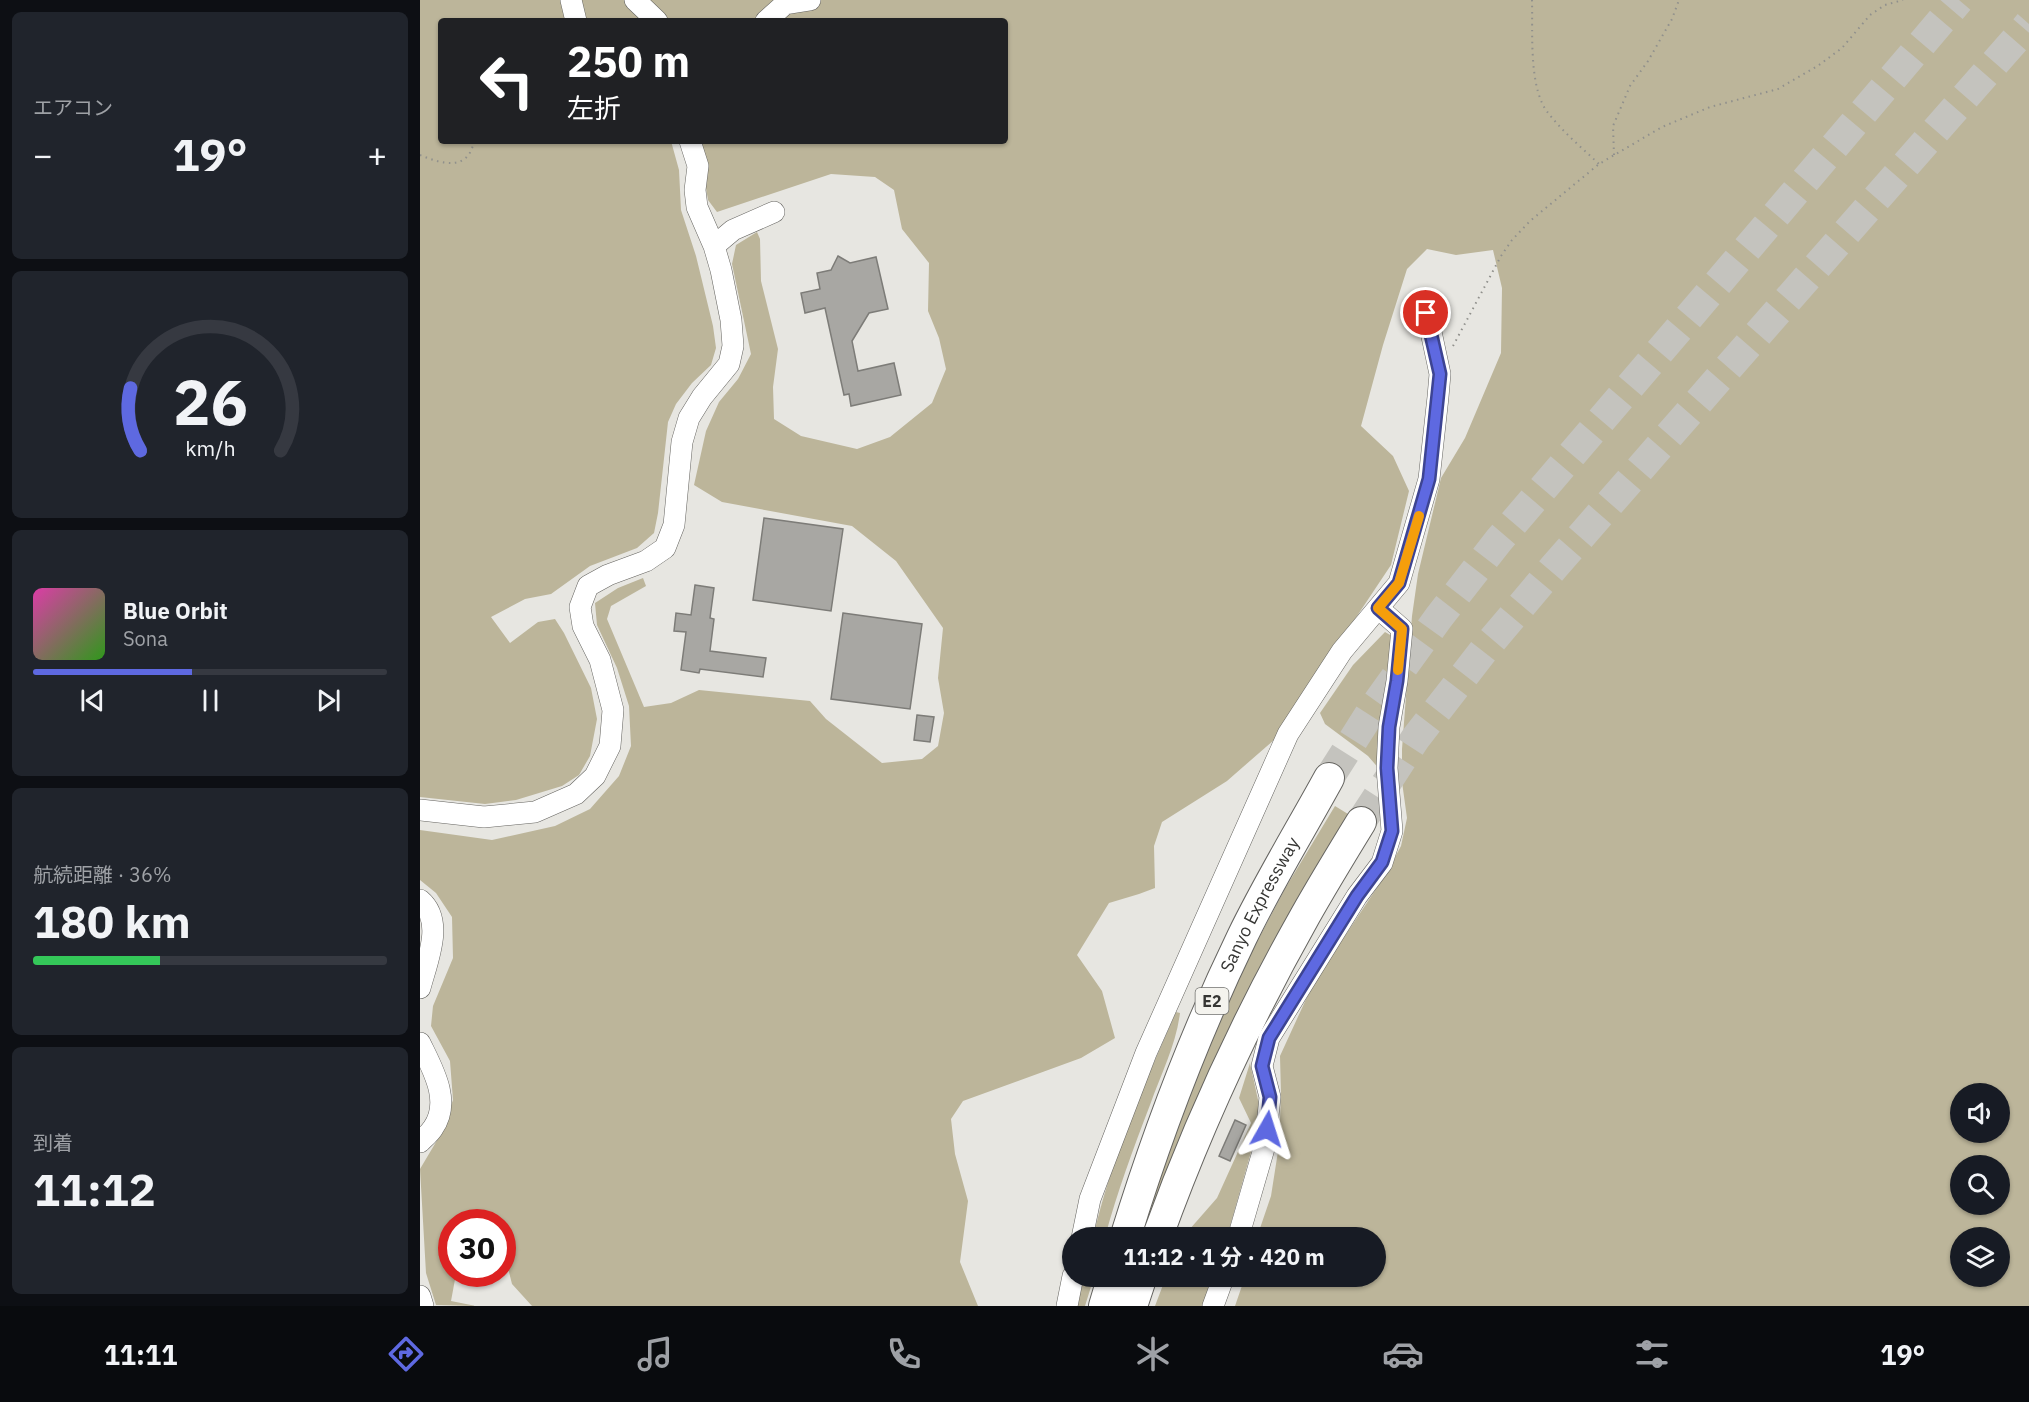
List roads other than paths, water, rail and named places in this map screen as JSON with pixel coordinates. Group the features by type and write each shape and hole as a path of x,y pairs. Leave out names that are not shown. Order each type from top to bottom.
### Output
{"highway":[{"name":"Sanyo Expressway","path":"1128,1227 1148,1162 1192,1046 1242,936 1329,778"},
{"name":"E2","path":"1161,1227 1177,1182 1244,1034 1305,916 1361,822"},
{"path":"1104,1306 1110,1287"},
{"path":"1132,1306 1138,1287"}],"street":[{"path":"571,0 575,18"},
{"path":"635,0 654,18"},
{"path":"769,18 785,4 810,0"},
{"path":"420,810 484,817 535,813 576,794 595,776 610,746 613,710 600,660 584,626 580,607 588,586 608,575 646,561 665,548 674,525 682,442 689,418 702,397 729,364 733,346 731,320 714,246 697,207 695,190 698,166 691,144"},
{"path":"714,246 733,230 774,212"},
{"path":"1084,1227 1090,1200 1146,1053 1288,734 1342,651 1399,583 1429,479 1440,374 1426,313"},
{"path":"1241,1227 1265,1145 1270,1097 1262,1066 1269,1038 1357,896 1382,862 1392,831 1387,768 1389,727 1397,681 1402,629 1378,608"},
{"path":"420,900 429,907 434,936 420,988"},
{"path":"420,1042 434,1070 442,1102 434,1127 420,1142"},
{"path":"1066,1306 1070,1287"},
{"path":"1213,1306 1220,1287"},
{"path":"420,1296 423,1306"}],"tunnel":[{"path":"1329,778 1374,707 1439,617 1499,540 1959,0"},
{"path":"1361,822 1415,739 1484,650 2029,24"}]}
